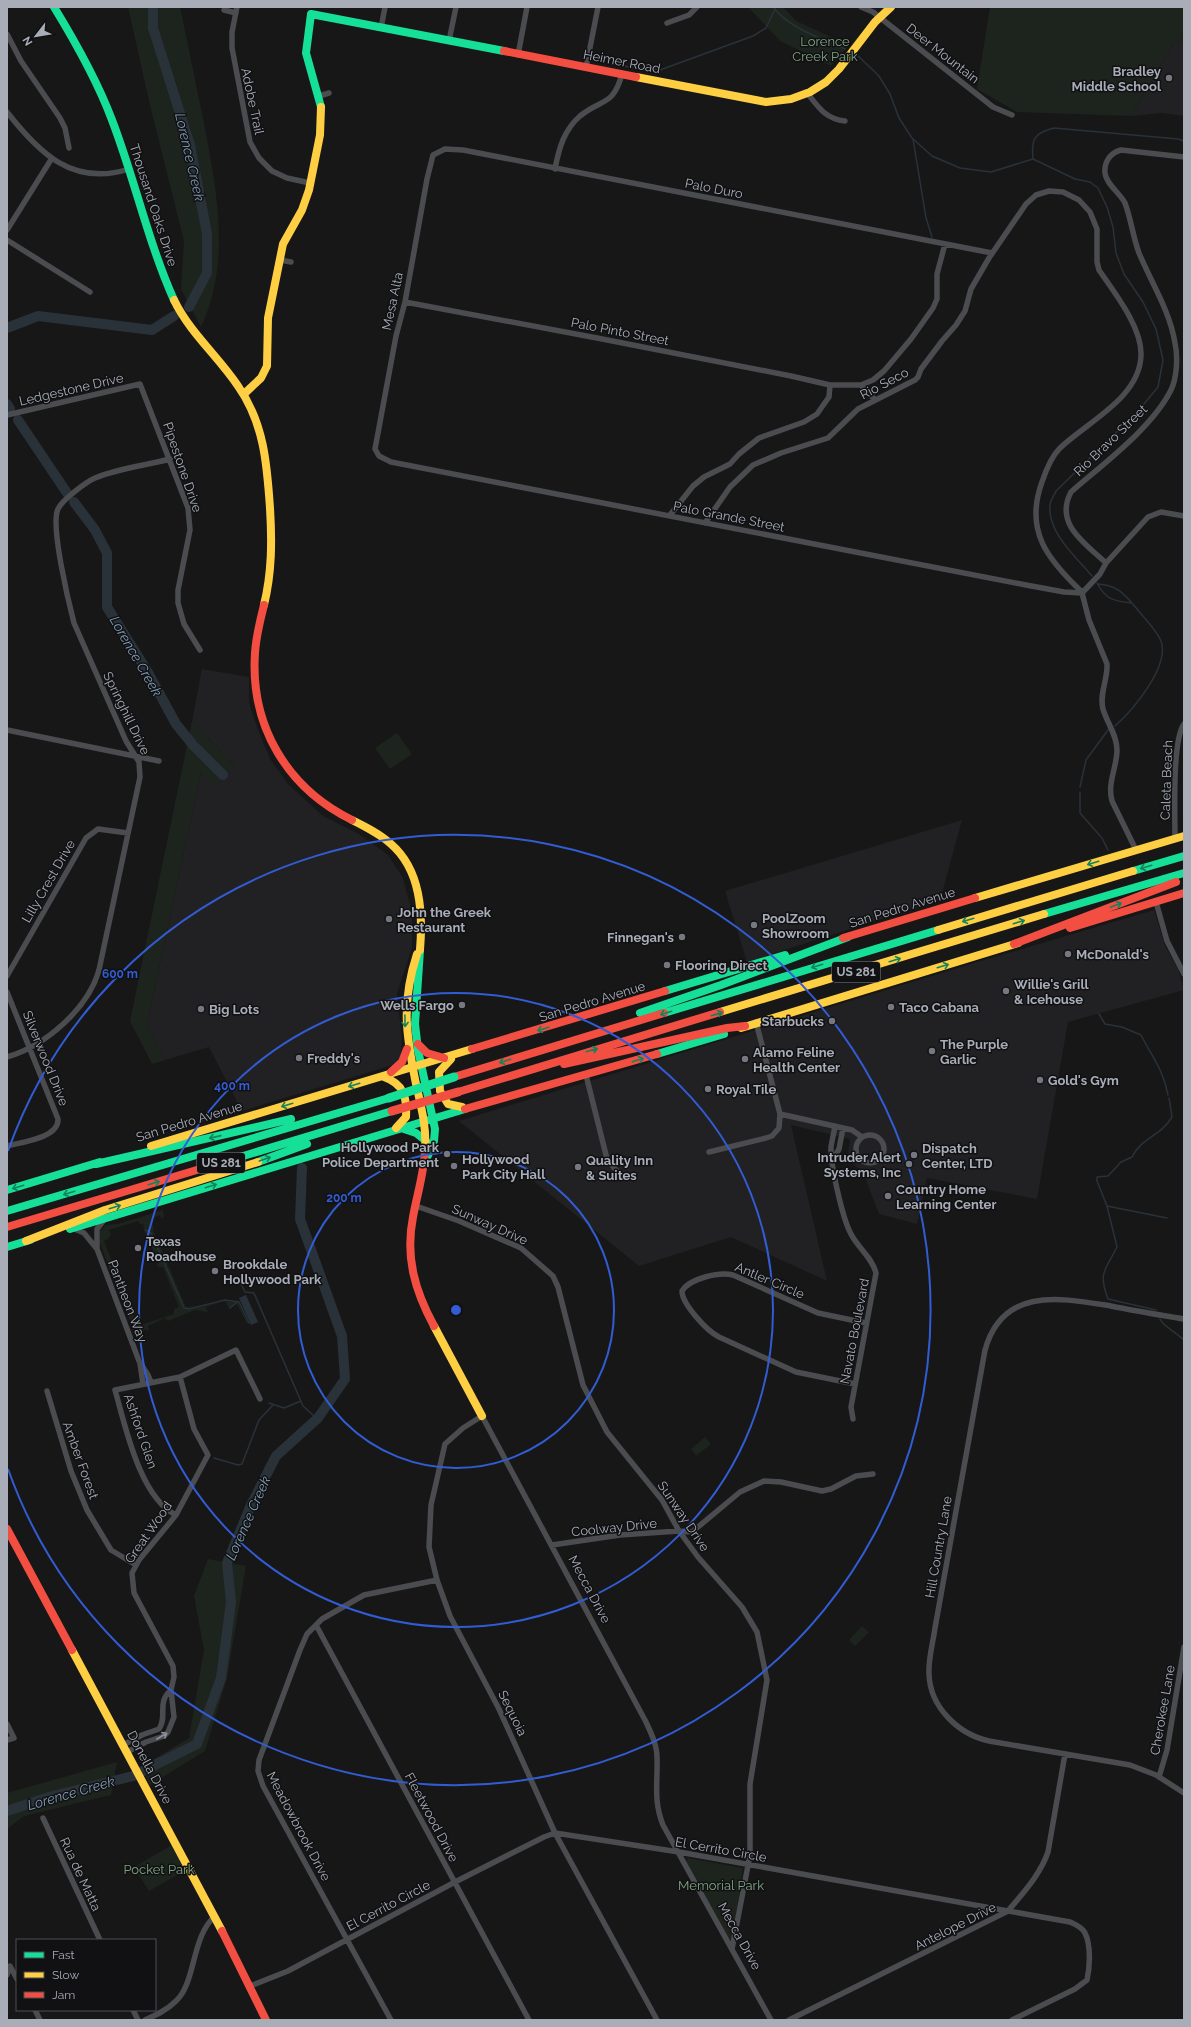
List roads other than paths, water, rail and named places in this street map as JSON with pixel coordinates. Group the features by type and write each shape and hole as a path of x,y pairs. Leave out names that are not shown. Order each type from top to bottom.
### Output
{"main road":[{"name":"Thousand Oaks Drive","path":"54,7 92,74 111,114 152,245 178,308 192,331 231,376 244,394 262,436 268,472 272,557 269,586 256,644 254,672 258,703 263,721 274,747 283,763 306,789 334,812 380,835 390,842 404,858 418,889 422,927 420,948 411,970 406,996 405,1026 422,1066 434,1118"},
{"name":"Heimer Road","path":"312,11 381,28 759,101 785,101 808,94 823,85 833,76 880,17 891,7"},
{"path":"244,394 261,378 267,366 267,328 286,234 303,208 322,128 322,114 319,96 306,55 306,42 312,11"},
{"name":"San Pedro Avenue","path":"7,1190 1180,837"},
{"name":"US 281","path":"7,1211 389,1098 1184,856"},
{"name":"US 281","path":"7,1227 458,1092 578,1054 754,1003 1184,873"},
{"path":"1014,944 1184,879"},
{"path":"7,1247 471,1107 586,1075 756,1022 1184,894"},
{"path":"556,1046 612,1023 721,985 848,937"},
{"path":"528,1070 577,1062 727,1028 745,1026"},
{"name":"Thousand Oaks Drive","path":"413,1044 413,1068"},
{"path":"384,1077 401,1066 413,1044 427,1054 435,1057 451,1057"},
{"path":"451,1057 439,1072 440,1091 448,1104 457,1107 471,1107"},
{"name":"Mecca Drive","path":"413,1068 424,1121 426,1141 424,1165 410,1242 411,1266 428,1317 482,1416"},
{"path":"384,1077 396,1080 401,1084 407,1109 404,1121 392,1131"},
{"path":"96,1164 389,1098"},
{"path":"26,1241 105,1210 236,1170 333,1135 378,1116"},
{"name":"Mecca Drive","path":"424,1165 434,1141 434,1118"},
{"path":"401,1128 413,1130 420,1134 426,1141"},
{"name":"Donella Drive","path":"8,1534 214,1916 266,2020"}],"street":[{"path":"381,28 385,7"},
{"path":"449,41 456,7"},
{"path":"518,55 527,7"},
{"path":"586,68 598,7"},
{"path":"667,23 690,15 697,7"},
{"name":"Deer Mountain","path":"861,7 880,17 993,107 1012,115"},
{"name":"Adobe Trail","path":"224,10 236,10 232,32 232,53 248,136 252,148 263,163 272,171 286,178 310,183"},
{"path":"7,34 21,61 60,118 65,128 70,148"},
{"path":"555,169 560,144 570,126 585,112 613,97 618,88 622,74"},
{"path":"319,96 329,93"},
{"path":"808,94 824,113 831,118 845,121"},
{"path":"7,112 52,158 72,170 87,174 110,174 129,169"},
{"name":"Palo Duro","path":"433,155 444,149 454,149 992,253"},
{"name":"Rio Bravo Street","path":"1106,563 1075,533 1068,524 1065,510 1067,500 1071,492 1144,426 1161,406 1174,383 1176,348 1168,319 1138,250 1124,202 1109,181 1105,172 1108,159 1111,154 1121,150 1184,157"},
{"name":"Mesa Alta","path":"376,452 375,445 378,429 396,336 405,302 427,179 433,155"},
{"path":"7,230 52,158"},
{"name":"Rio Seco","path":"705,523 730,487 753,465 781,453 828,438 858,409 902,388 918,377 921,369 963,315 970,289 992,253 1029,201 1045,192 1063,192 1078,200 1088,210"},
{"name":"Rio Bravo Street","path":"1082,593 1051,559 1043,547 1035,520 1038,494 1048,466 1060,448 1114,405 1135,378 1141,365 1142,354 1132,322 1099,270 1097,262 1097,229 1093,216 1088,210"},
{"path":"7,240 90,292"},
{"name":"Rio Seco","path":"830,385 862,385 874,380 902,350 933,308 937,299 937,274 945,244"},
{"path":"280,260 291,262"},
{"name":"Palo Pinto Street","path":"405,302 597,338 830,385"},
{"name":"Ledgestone Drive","path":"7,415 140,384"},
{"name":"Pipestone Drive","path":"140,384 186,500 190,523 178,590 178,608 184,624 200,650"},
{"path":"670,515 693,486 704,477 730,464 739,454 759,438 804,422 818,414 829,397 830,385"},
{"path":"862,385 875,400"},
{"name":"Palo Grande Street","path":"376,452 379,456 391,462 1026,585 1082,593"},
{"name":"Springhill Drive","path":"7,1058 30,1048 46,1038 80,1007 96,980 140,777 140,769 136,757 126,741 74,623 56,529 56,516 62,503 94,478 170,459"},
{"path":"1136,850 1110,794 1118,752 1116,737 1103,709 1102,700 1108,671 1107,664 1089,620 1082,593 1100,574 1106,563 1148,517 1161,512 1184,516"},
{"name":"Caleta Beach","path":"1180,837 1177,761 1179,735 1184,724"},
{"path":"7,730 159,761"},
{"name":"Lilly Crest Drive","path":"7,976 86,838 98,829 128,833"},
{"path":"1156,902 1167,941 1184,974"},
{"name":"Silverwood Drive","path":"7,992 58,1119 57,1128 48,1134 7,1146"},
{"path":"709,1152 772,1136 780,1128 780,1114 756,1022"},
{"path":"586,1075 607,1159 622,1175"},
{"path":"780,1114 852,1130 862,1137 872,1135 882,1141 884,1147 884,1154 878,1161 869,1163 860,1159 857,1155 856,1146 862,1137"},
{"name":"Navato Boulevard","path":"835,1126 831,1147 832,1161 850,1233 871,1260 876,1273 851,1407 853,1419"},
{"path":"832,1161 839,1149 843,1128"},
{"name":"Sunway Drive","path":"416,1206 459,1221 521,1248 553,1276 558,1287 583,1385 607,1432 662,1500 679,1531 698,1557 742,1607 757,1632 767,1680 750,1784 750,1855 732,1949"},
{"name":"Pantheon Way","path":"97,1249 97,1229 107,1218"},
{"name":"Pantheon Way","path":"72,1228 84,1233 97,1249 140,1361 151,1382"},
{"name":"Antler Circle","path":"855,1384 796,1372 719,1337 709,1330 684,1302 682,1291 690,1282 726,1273 818,1313 866,1323"},
{"name":"Hill Country Lane","path":"1184,1319 1073,1300 1042,1299 1026,1303 1002,1319 991,1333 985,1350 935,1628 929,1674 937,1702 945,1715 968,1734 989,1741 1130,1765 1159,1777 1184,1793"},
{"path":"144,1384 180,1377 236,1350 260,1399"},
{"name":"Pantheon Way","path":"140,1361 144,1384"},
{"name":"Great Wood","path":"126,1751 164,1736 168,1732 174,1717 171,1690 174,1674 170,1659 134,1593 132,1573 136,1565 176,1515 208,1455 194,1429 180,1377"},
{"name":"Ashford Glen","path":"144,1384 115,1390 137,1462 153,1494 162,1506 176,1515"},
{"name":"Amber Forest","path":"47,1391 71,1471 87,1510 111,1550 136,1565"},
{"name":"Mecca Drive","path":"482,1416 552,1545 653,1738 657,1756 656,1802 658,1813 771,2020"},
{"name":"Sequoia","path":"482,1416 463,1428 445,1444 431,1505 429,1547 437,1580 450,1616 500,1709 555,1833 656,2020"},
{"name":"Coolway Drive","path":"552,1545 620,1535 679,1531 692,1532 740,1492 764,1481 781,1482 822,1491 831,1489 856,1476 873,1474"},
{"name":"Meadowbrook Drive","path":"391,2020 348,1939 268,1796 258,1771 259,1760 307,1634 322,1619 364,1595 437,1580"},
{"name":"Fleetwood Drive","path":"316,1625 529,2020"},
{"name":"Cherokee Lane","path":"1159,1777 1167,1750 1184,1647"},
{"name":"Great Wood","path":"126,1751 142,1735 159,1729 163,1721 162,1702 171,1690"},
{"path":"7,1724 14,1738 7,1740"},
{"name":"Antelope Drive","path":"789,2020 1008,1911 1034,1880 1044,1863 1048,1852 1065,1754"},
{"name":"Rua de Matta","path":"43,1818 100,1939"},
{"name":"El Cerrito Circle","path":"250,1986 288,1971 455,1882 544,1837 555,1833 679,1852 1070,1922 1080,1926 1085,1932 1087,1940 1089,1970 1087,1980 1082,1985 1012,2020"},
{"path":"145,2020 168,2008 178,2000 184,1991 204,1927 214,1916"},
{"path":"7,1974 10,1966 16,1977"},
{"path":"36,2011 40,2020"},
{"path":"134,2011 138,2020"}],"waterway":[{"name":"Lorence Creek","path":"153,7 153,28 190,145 207,234 207,273 189,307"},
{"path":"773,7 780,15 797,27 845,49"},
{"path":"622,66 660,70 753,36 766,28 775,9"},
{"path":"857,55 879,76 890,94 899,118 912,138 932,156 960,168 991,172 1033,159 1075,179 1090,182 1098,188 1107,207 1113,227 1116,253 1124,274 1143,302 1156,329 1163,360 1158,387 1139,410 1056,491 1050,505 1050,515 1058,534 1064,544 1092,576"},
{"path":"1033,159 1033,142 1035,138 1042,132 1054,128 1178,139 1184,141"},
{"path":"913,139 926,218 932,237"},
{"name":"Lorence Creek","path":"7,328 38,316 152,330 174,316"},
{"name":"Lorence Creek","path":"7,404 10,409"},
{"name":"Lorence Creek","path":"18,420 67,493"},
{"name":"Lorence Creek","path":"74,502 95,530 107,553 107,607 147,671 176,724 193,745 223,775"},
{"path":"1097,583 1100,589 1111,599 1132,603"},
{"path":"1098,584 1111,586 1129,599 1150,624 1161,641 1162,651 1160,663 1155,675 1140,699 1115,726"},
{"path":"1080,787 1086,760 1108,730"},
{"path":"1080,792 1080,813 1102,838 1108,850"},
{"path":"1099,1014 1105,1024 1122,1027 1141,1035 1160,1070 1168,1095"},
{"path":"1156,1310 1108,1299 1103,1277 1106,1267 1117,1247 1107,1206 1097,1181 1097,1177 1108,1176 1121,1162 1132,1157 1141,1145 1168,1123 1172,1117 1169,1098"},
{"name":"Lorence Creek","path":"7,1811 49,1797 133,1776 197,1744 221,1678 231,1602 227,1563 251,1505 276,1456 318,1418 345,1379 342,1336 300,1219 302,1168"},
{"path":"1107,1206 1167,1218"},
{"path":"145,1230 151,1233 184,1308 189,1309 225,1300 239,1302 249,1323"},
{"path":"239,1280 245,1292 254,1293 303,1406 318,1418"},
{"path":"230,1308 237,1302"},
{"path":"1160,1319 1184,1340"},
{"path":"269,1403 284,1408 301,1401"},
{"path":"214,1458 238,1465 242,1464 259,1420 273,1405"}],"place":[{"name":"Bradley Middle School","path":"1169,78"},
{"name":"John the Greek Restaurant","path":"389,919"},
{"name":"PoolZoom Showroom","path":"754,925"},
{"name":"Finnegan's","path":"682,937"},
{"name":"McDonald's","path":"1068,954"},
{"name":"Flooring Direct","path":"667,965"},
{"name":"Willie's Grill & Icehouse","path":"1006,991"},
{"name":"Wells Fargo","path":"462,1005"},
{"name":"Taco Cabana","path":"891,1007"},
{"name":"Big Lots","path":"201,1009"},
{"name":"Starbucks","path":"832,1021"},
{"name":"The Purple Garlic","path":"932,1051"},
{"name":"Freddy's","path":"299,1058"},
{"name":"Alamo Feline Health Center","path":"745,1059"},
{"name":"Gold's Gym","path":"1040,1080"},
{"name":"Royal Tile","path":"708,1089"},
{"name":"Hollywood Park Police Department","path":"447,1154"},
{"name":"Dispatch Center, LTD","path":"914,1155"},
{"name":"Intruder Alert Systems, Inc","path":"909,1164"},
{"name":"Hollywood Park City Hall","path":"454,1166"},
{"name":"Quality Inn & Suites","path":"578,1167"},
{"name":"Country Home Learning Center","path":"888,1196"},
{"name":"Texas Roadhouse","path":"138,1248"},
{"name":"Brookdale Hollywood Park","path":"215,1271"}],"park label":[{"name":"Lorence Creek Park","path":"825,48"},
{"name":"Pocket Park","path":"159,1869"},
{"name":"Memorial Park","path":"721,1885"}]}
